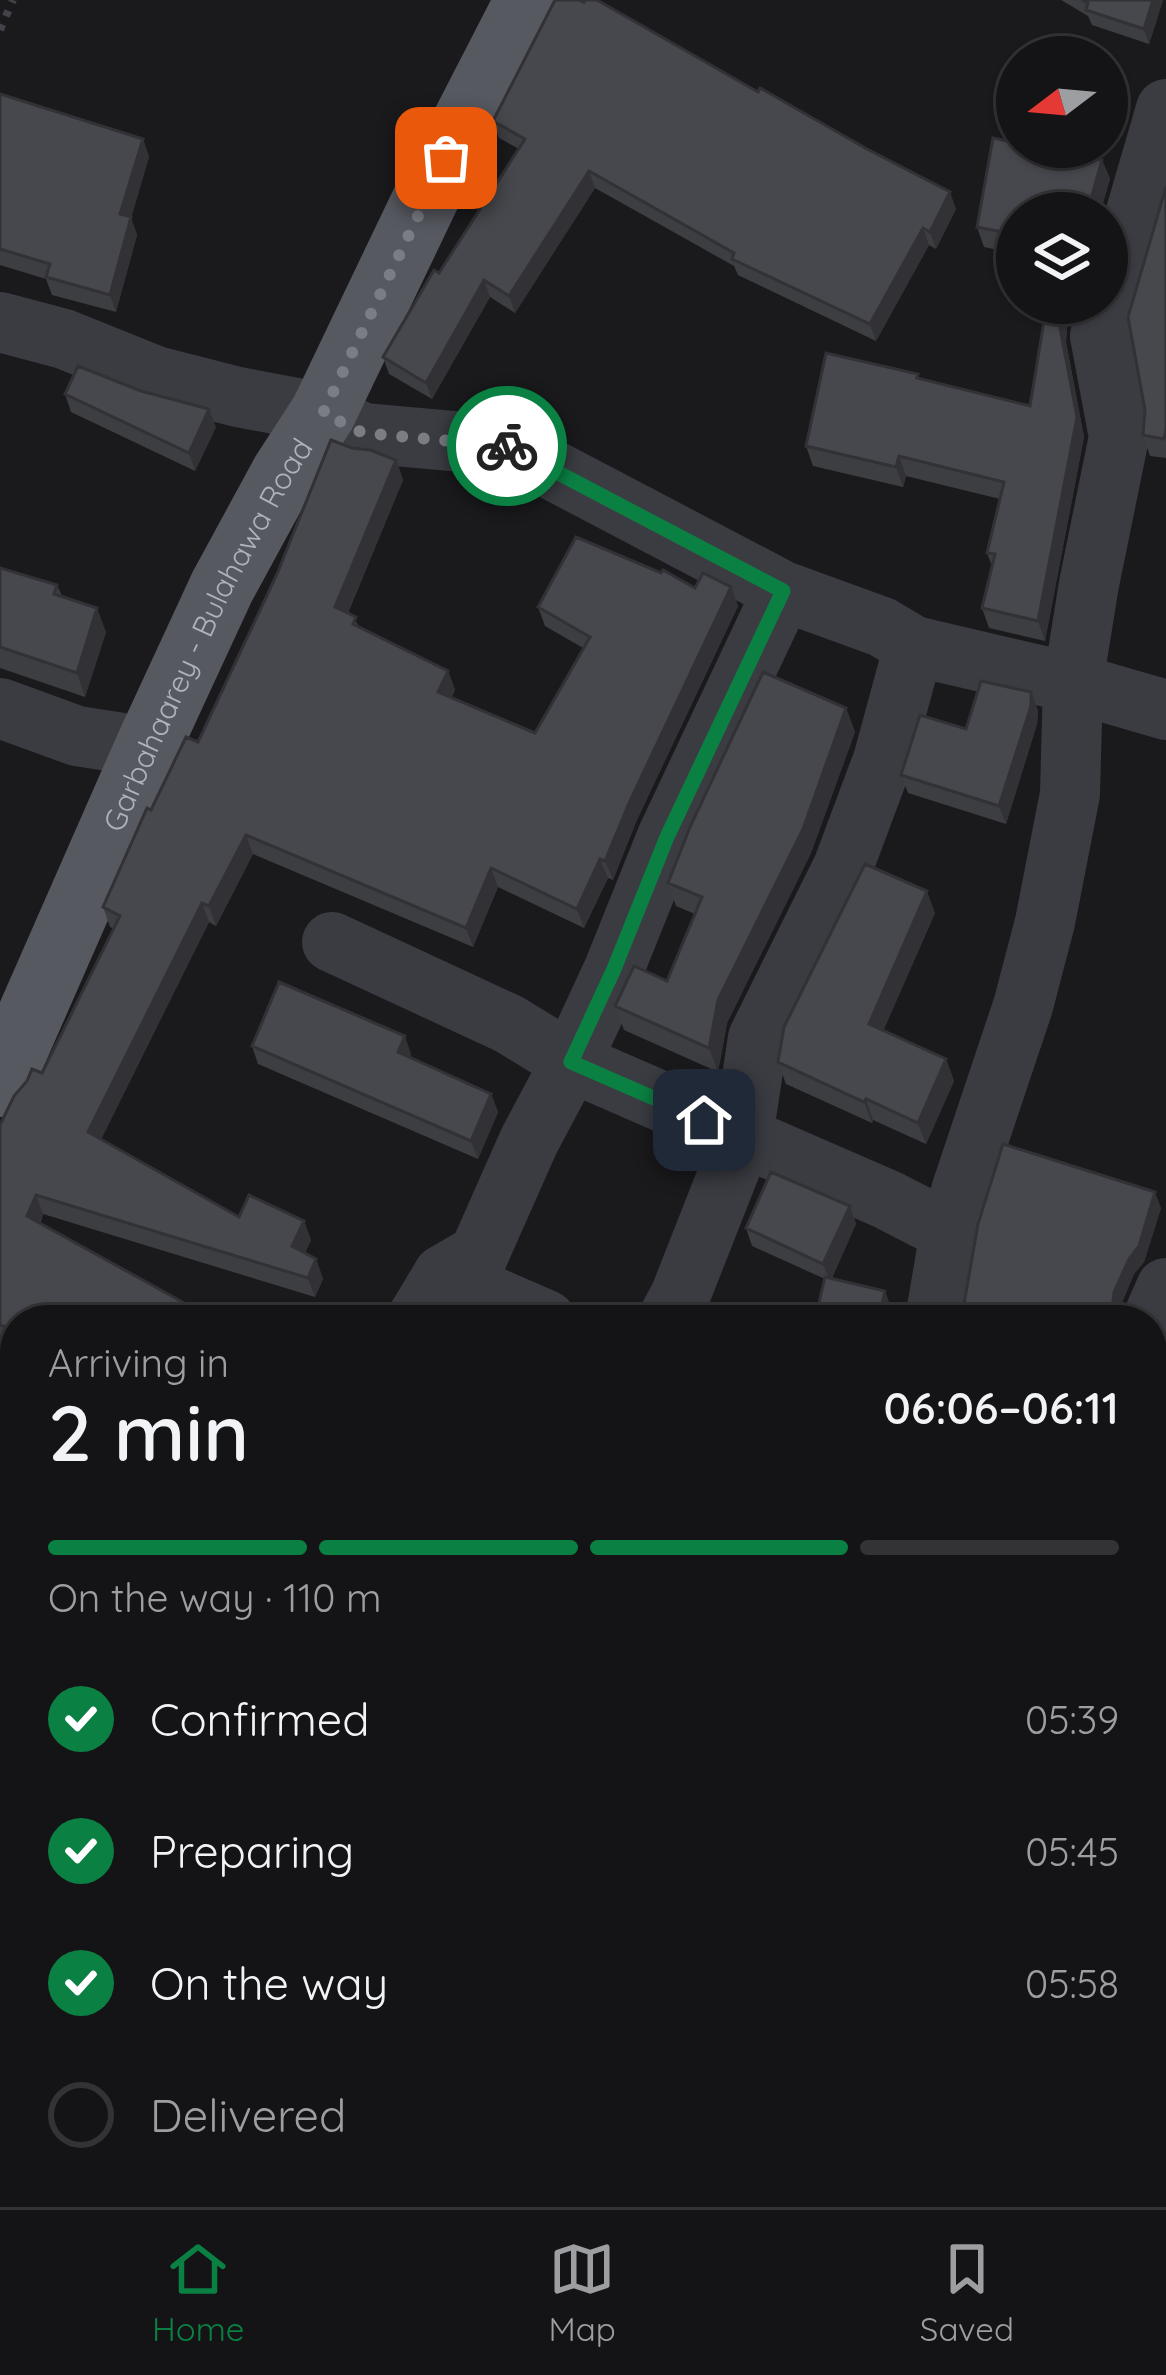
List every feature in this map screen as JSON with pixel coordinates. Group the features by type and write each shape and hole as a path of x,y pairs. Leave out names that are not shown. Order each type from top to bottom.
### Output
{"main road":[{"name":"Garbahaarey - Bulahawa Road","path":"0,1084 222,586 323,413 528,0"}],"street":[{"path":"938,1305 950,1232 1045,922 1070,794 1073,683 1119,437 1100,336 1166,109"},
{"path":"0,322 64,339 156,376 323,413 363,433 507,446 783,591 882,627 914,646 1166,710"},
{"path":"430,1298 478,1254 614,969 667,837 783,591"},
{"path":"675,1305 743,1136 758,1038 843,867 884,760 914,646"},
{"path":"0,707 77,736 148,747"},
{"path":"332,942 509,1024 571,1062 888,1200 950,1232"},
{"path":"430,1298 467,1305"}],"path":[{"path":"0,30 13,0"}],"building":[{"path":"555,0 597,0 758,92 760,88 950,192 930,232 923,228 870,324 732,259 734,253 589,171 509,296 484,280 426,383 383,357 434,270 439,273 525,139 493,121"},
{"path":"1082,0 1153,0 1144,29 1086,10 1088,3"},
{"path":"0,94 143,139 120,214 131,217 110,295 46,277 50,264 0,249"},
{"path":"993,138 996,168 1100,168 1093,192 996,192 996,231 977,227"},
{"path":"1166,187 1164,439 1143,435 1145,410 1128,317"},
{"path":"1044,324 1059,324 1077,417 1038,621 982,608 995,554 987,553 1004,482 899,456 896,467 806,446 826,353 1030,406"},
{"path":"78,366 141,391 209,409 189,453 65,394"},
{"path":"331,440 396,460 335,607 356,617 353,624 448,671 438,692 535,733 590,637 538,607 576,537 663,570 695,588 703,573 731,587 605,861 600,859 577,909 491,868 466,928 246,835 209,906 202,903 88,1132 239,1217 249,1195 304,1221 292,1246 316,1259 308,1278 36,1195 27,1216 188,1305 0,1305 0,1125 32,1069 42,1073 120,916 103,907 147,808 151,810 186,737 198,742 277,574"},
{"path":"0,568 57,585 54,594 97,608 77,673 0,647"},
{"path":"763,672 846,708 803,829 718,1000 709,1048 615,1006 634,966 667,981 702,897 668,883"},
{"path":"981,681 1031,692 1031,706 999,806 901,775 920,715 966,729"},
{"path":"865,864 927,891 869,1024 946,1059 918,1123 778,1062 784,1027"},
{"path":"279,982 405,1036 398,1052 491,1094 471,1141 252,1046"},
{"path":"1003,1144 1155,1192 1139,1246 1114,1292 1113,1305 964,1304 978,1224"},
{"path":"771,1172 850,1206 823,1264 746,1228"},
{"path":"825,1277 885,1291 882,1305 818,1305"}],"way so far":[{"path":"446,158 323,413 363,433 507,446"}],"route":[{"path":"507,446 783,591 667,837 571,1062 704,1120"}]}
